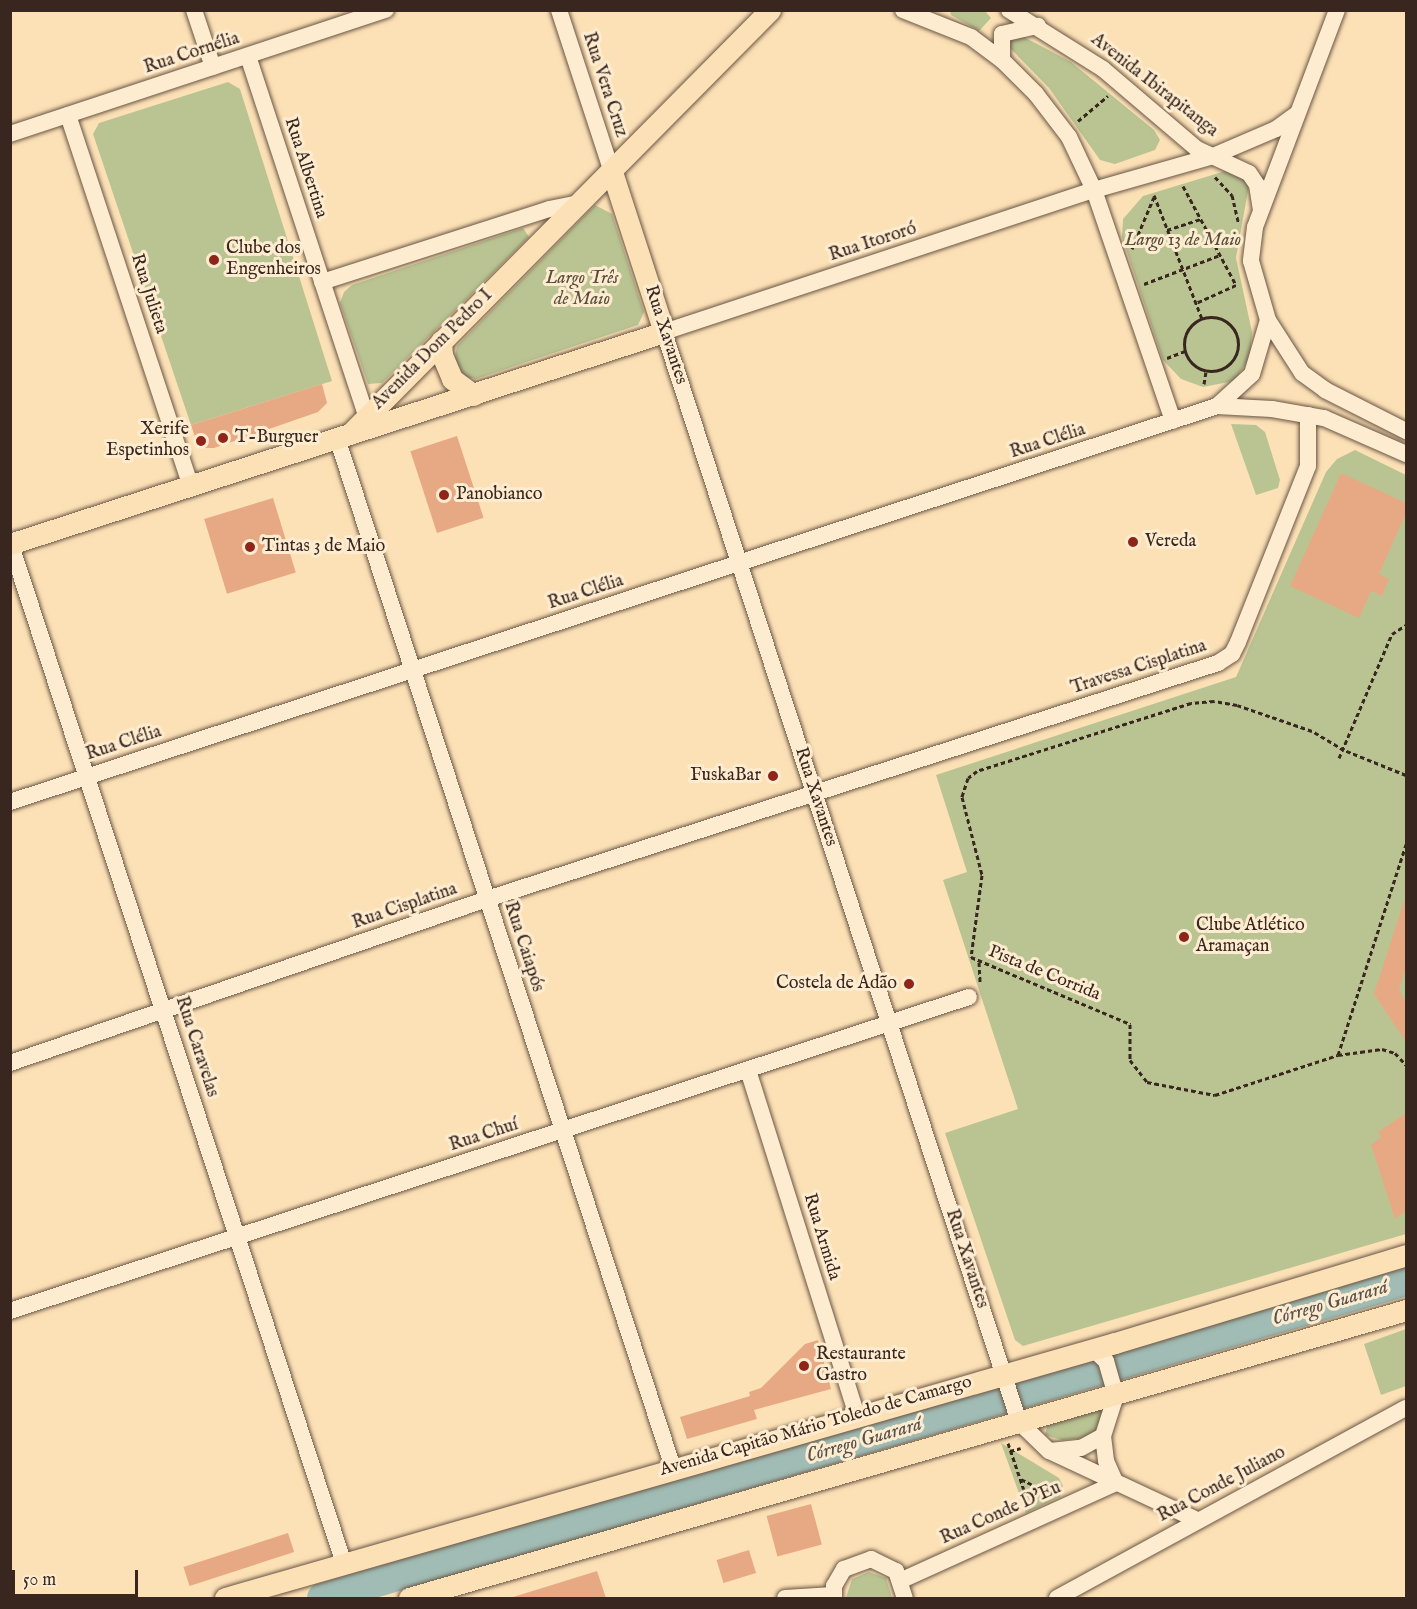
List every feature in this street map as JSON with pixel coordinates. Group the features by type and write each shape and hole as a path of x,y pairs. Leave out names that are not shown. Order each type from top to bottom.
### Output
{"main road":[{"name":"Avenida Dom Pedro I","path":"11,544 356,430 441,341 612,172 769,11"},
{"name":"Rua Xavantes","path":"612,172 664,332"},
{"path":"356,430 474,395 664,332"},
{"path":"441,341 442,355 452,379 474,395"},
{"name":"Avenida Capitão Mário Toledo de Camargo","path":"225,1599 857,1415 1005,1381 1100,1355 1407,1255"},
{"path":"409,1599 1012,1419 1407,1310"}],"street":[{"path":"194,10 213,68"},
{"name":"Rua Cornélia","path":"10,134 386,10"},
{"name":"Rua Vera Cruz","path":"559,10 612,172"},
{"path":"903,10 927,13 971,37 1002,60 1036,94 1069,137 1094,190 1173,421 1217,406 1252,374 1268,321"},
{"name":"Avenida Ibirapitanga","path":"1010,10 1103,69 1178,135 1213,156 1249,173 1257,185 1262,210"},
{"path":"1337,10 1262,210 1251,261 1268,321 1293,362 1314,383 1407,431"},
{"path":"1002,60 1002,34 1038,26"},
{"name":"Rua Albertina","path":"248,56 322,282 356,430"},
{"path":"1094,190 1213,156 1276,129 1298,114"},
{"name":"Rua Julieta","path":"69,115 191,486"},
{"name":"Rua Itororó","path":"664,332 1094,190"},
{"path":"322,282 549,209 581,202"},
{"name":"Rua Xavantes","path":"664,332 1005,1381 1012,1419"},
{"path":"1217,406 1308,415 1353,427 1407,454"},
{"name":"Travessa Cisplatina","path":"814,793 1226,659 1238,642 1308,466 1308,415"},
{"name":"Rua Clélia","path":"10,802 1173,421"},
{"name":"Rua Caiapós","path":"356,430 413,670 673,1468"},
{"name":"Rua Caravelas","path":"11,544 344,1564"},
{"name":"Rua Cisplatina","path":"10,1063 164,1012 487,899 814,793"},
{"name":"Rua Chuí","path":"10,1311 969,997"},
{"name":"Rua Armida","path":"748,1070 857,1415"},
{"path":"1100,1355 1115,1390 1103,1436 1106,1461 1116,1484"},
{"name":"Rua Conde Juliano","path":"1057,1599 1197,1520 1407,1408"},
{"path":"1012,1419 1049,1451 1197,1520"},
{"path":"1049,1451 1081,1448 1103,1436"},
{"name":"Rua Conde D'Eu","path":"902,1580 1116,1484"},
{"path":"785,1599 833,1597 838,1577 861,1560 889,1565 902,1580 905,1599"}],"path":[{"path":"1078,121 1108,96"},
{"path":"1213,156 1214,176 1232,195 1238,222"},
{"path":"1183,186 1236,285 1196,303"},
{"path":"1131,253 1154,195 1202,319"},
{"path":"1167,230 1201,219"},
{"path":"1141,285 1220,255"},
{"path":"1216,318 1229,326 1237,346 1228,365 1206,371 1193,364 1185,351 1185,336 1202,319 1216,318"},
{"path":"1166,359 1185,351"},
{"path":"1204,384 1206,371"},
{"path":"1339,758 1392,634 1407,625"},
{"name":"Pista de Corrida","path":"1407,775 1344,750 1312,731 1237,705 1191,703 977,771 968,778 962,797 982,875 971,957 1130,1024 1130,1060 1147,1082 1215,1095 1338,1055 1382,1049 1395,1053 1407,1065"},
{"path":"1338,1055 1407,844"},
{"path":"1012,1419 1019,1478 1032,1521"},
{"path":"1019,1478 1070,1504"}],"green space":[{"path":"950,11 985,11 991,18 979,31 951,15"},
{"path":"1022,36 1071,62 1154,130 1160,140 1155,150 1115,164 1100,160 1049,88 1009,47 1009,39"},
{"name":"Clube dos Engenheiros","path":"228,82 240,89 332,381 191,425 93,134 99,123"},
{"name":"Largo 13 de Maio","path":"1232,169 1249,185 1236,258 1252,332 1250,358 1234,381 1203,387 1181,379 1163,360 1122,237 1123,219 1143,196"},
{"name":"Largo Três de Maio","path":"595,205 612,214 644,312 638,325 476,379 466,377 454,363 457,346"},
{"name":"Largo Três de Maio","path":"523,228 529,237 382,383 368,384 340,303 344,292 352,285"},
{"path":"1231,424 1256,425 1265,432 1280,480 1278,488 1256,495"},
{"name":"Clube Atlético Aramaçan","path":"1355,450 1406,475 1406,1234 1023,1346 1015,1340 945,1133 1018,1109 943,880 967,872 936,775 1236,677 1326,472 1337,459"},
{"path":"1406,1329 1406,1386 1381,1395 1364,1344"},
{"path":"1098,1409 1103,1411 1096,1431 1086,1438 1062,1440 1045,1435 1048,1423"},
{"path":"1001,1443 1059,1478 1063,1486 1060,1497 1026,1513"},
{"path":"869,1572 886,1578 892,1598 846,1598 852,1579"}],"building":[{"path":"322,384 327,403 318,412 214,448 204,448 196,440 191,425"},
{"path":"457,436 484,518 437,533 410,451"},
{"path":"1341,473 1406,503 1406,513 1379,574 1389,579 1382,596 1371,591 1359,618 1290,586"},
{"name":"Tintas 3 de Maio","path":"273,498 296,573 227,594 204,519"},
{"path":"1406,895 1406,967 1399,990 1406,1002 1406,1042 1374,994"},
{"path":"1406,1113 1406,1211 1395,1219 1371,1145 1381,1137 1378,1132"},
{"name":"Restaurante Gastro","path":"818,1340 831,1389 754,1410 757,1419 687,1439 680,1417 750,1396 749,1392 761,1388 805,1344"},
{"path":"811,1504 822,1545 777,1556 767,1516"},
{"path":"288,1533 294,1552 190,1586 183,1567"},
{"path":"749,1550 756,1573 724,1583 716,1560"},
{"path":"597,1571 606,1598 510,1598"}],"waterway":[{"name":"Córrego Guarará","path":"322,1598 1406,1281"}],"place":[{"name":"Clube dos Engenheiros","path":"214,260"},
{"name":"T-Burguer","path":"223,438"},
{"name":"Xerife Espetinhos","path":"201,441"},
{"name":"Panobianco","path":"444,495"},
{"name":"Vereda","path":"1133,542"},
{"name":"Tintas 3 de Maio","path":"250,547"},
{"name":"FuskaBar","path":"773,776"},
{"name":"Clube Atlético Aramaçan","path":"1184,937"},
{"name":"Costela de Adão","path":"909,984"},
{"name":"Restaurante Gastro","path":"804,1366"}]}
